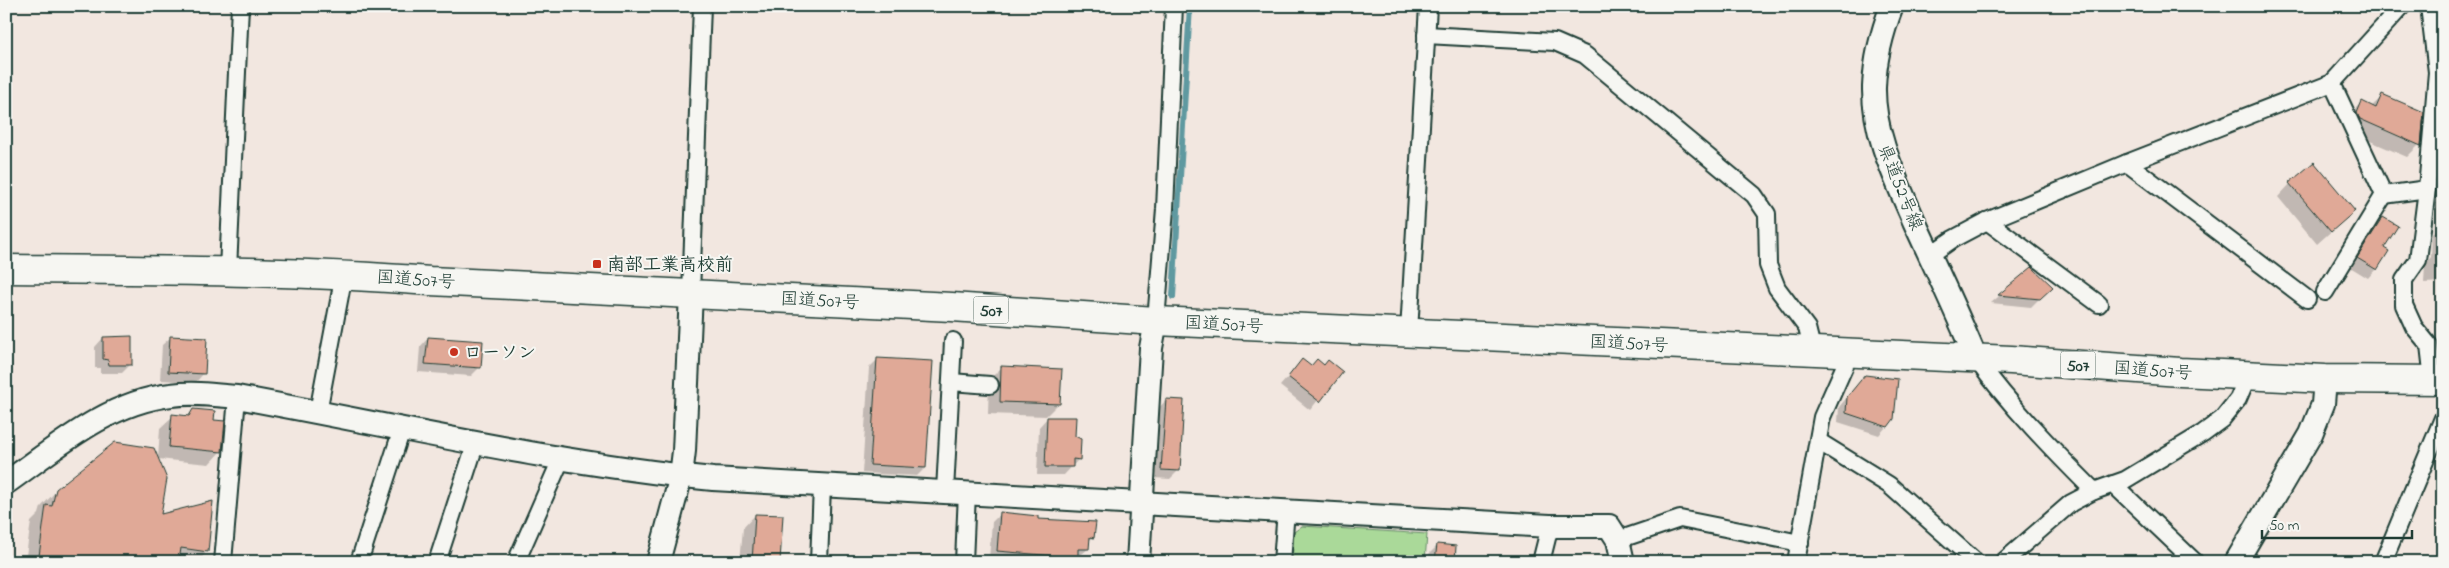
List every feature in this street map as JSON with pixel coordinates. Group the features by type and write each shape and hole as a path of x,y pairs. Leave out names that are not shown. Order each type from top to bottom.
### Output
{"highway":[{"name":"国道507号","path":"6,269 228,270 344,274 430,281 691,293 1156,321 1976,359 2325,379 2438,380"}],"street":[{"path":"228,270 240,6"},
{"path":"658,562 681,476 685,441 702,6"},
{"path":"1138,562 1140,502 1151,348 1156,321 1166,209 1174,6"},
{"path":"1409,332 1428,6"},
{"name":"県道52号線","path":"1892,6 1876,62 1874,88 1876,114 1886,152 1976,359"},
{"path":"1930,255 1953,239 1987,221 2127,163 2332,83 2402,6"},
{"path":"2429,6 2437,72 2427,189 2418,260 2404,280 2404,305 2414,326 2429,345 2438,380"},
{"path":"1426,35 1555,42 1585,55 1754,195 1767,214 1768,265 1777,288 1807,328 1813,352"},
{"path":"2332,83 2384,195"},
{"path":"2127,163 2307,298"},
{"path":"2384,195 2427,189"},
{"path":"2325,292 2384,195"},
{"path":"1987,221 2098,304"},
{"path":"318,412 344,274"},
{"path":"953,341 951,382 956,492 964,562"},
{"path":"1796,562 1827,402 1850,354"},
{"path":"1976,359 2009,402 2094,491"},
{"path":"2003,562 2058,514 2094,491 2125,480 2203,433 2222,419 2238,399 2248,375"},
{"path":"2236,562 2311,434 2323,404 2325,379"},
{"path":"951,382 990,385"},
{"path":"6,482 93,421 137,403 171,395 237,397 402,429 681,476 822,486 1550,526 1609,526 1618,540 1623,562"},
{"path":"223,562 237,397"},
{"path":"2383,562 2443,418"},
{"path":"359,562 402,429"},
{"path":"1818,441 1889,485 1976,562"},
{"path":"437,562 476,442"},
{"path":"516,562 562,457"},
{"path":"2113,484 2195,562"},
{"path":"819,562 822,486"},
{"path":"1282,562 1286,510"},
{"path":"1618,540 1680,519 1800,543"},
{"path":"1540,562 1550,526"}],"green space":[{"path":"1302,526 1427,534 1425,562 1292,562 1294,532"}],"building":[{"path":"2382,94 2424,112 2421,146 2360,119 2357,113 2362,101 2376,108"},
{"path":"2314,162 2355,211 2331,232 2289,183"},
{"path":"2383,217 2398,226 2384,248 2389,251 2377,270 2357,258"},
{"path":"2032,267 2053,287 2040,299 1998,295"},
{"path":"132,336 132,365 109,365 108,360 103,359 103,337"},
{"path":"170,336 207,338 205,374 168,372"},
{"name":"ローソン","path":"428,337 483,341 481,368 425,364"},
{"path":"877,358 933,361 926,468 870,465"},
{"path":"1302,359 1311,366 1317,359 1324,365 1328,360 1343,372 1320,402 1288,377"},
{"path":"1001,366 1062,369 1060,404 1000,402"},
{"path":"1865,375 1898,379 1894,419 1888,427 1846,413 1847,397"},
{"path":"1166,399 1184,400 1180,471 1161,470"},
{"path":"193,409 215,411 214,420 225,421 222,452 169,447 172,414 189,416"},
{"path":"1047,417 1076,417 1075,436 1081,439 1080,460 1073,459 1073,467 1045,467"},
{"path":"115,442 154,448 167,479 161,514 213,501 208,552 181,548 179,562 55,562 55,560 39,556 46,505 52,506 56,489"},
{"path":"1000,512 1038,516 1038,519 1096,522 1094,538 1090,537 1089,549 1078,549 1078,558 997,551"},
{"path":"755,514 783,515 780,562 752,562"},
{"path":"1437,544 1456,546 1455,562 1435,562"}],"waterway":[{"path":"1173,297 1190,6"}],"place":[{"name":"南部工業高校前","path":"597,264"},
{"name":"ローソン","path":"454,352"}]}
